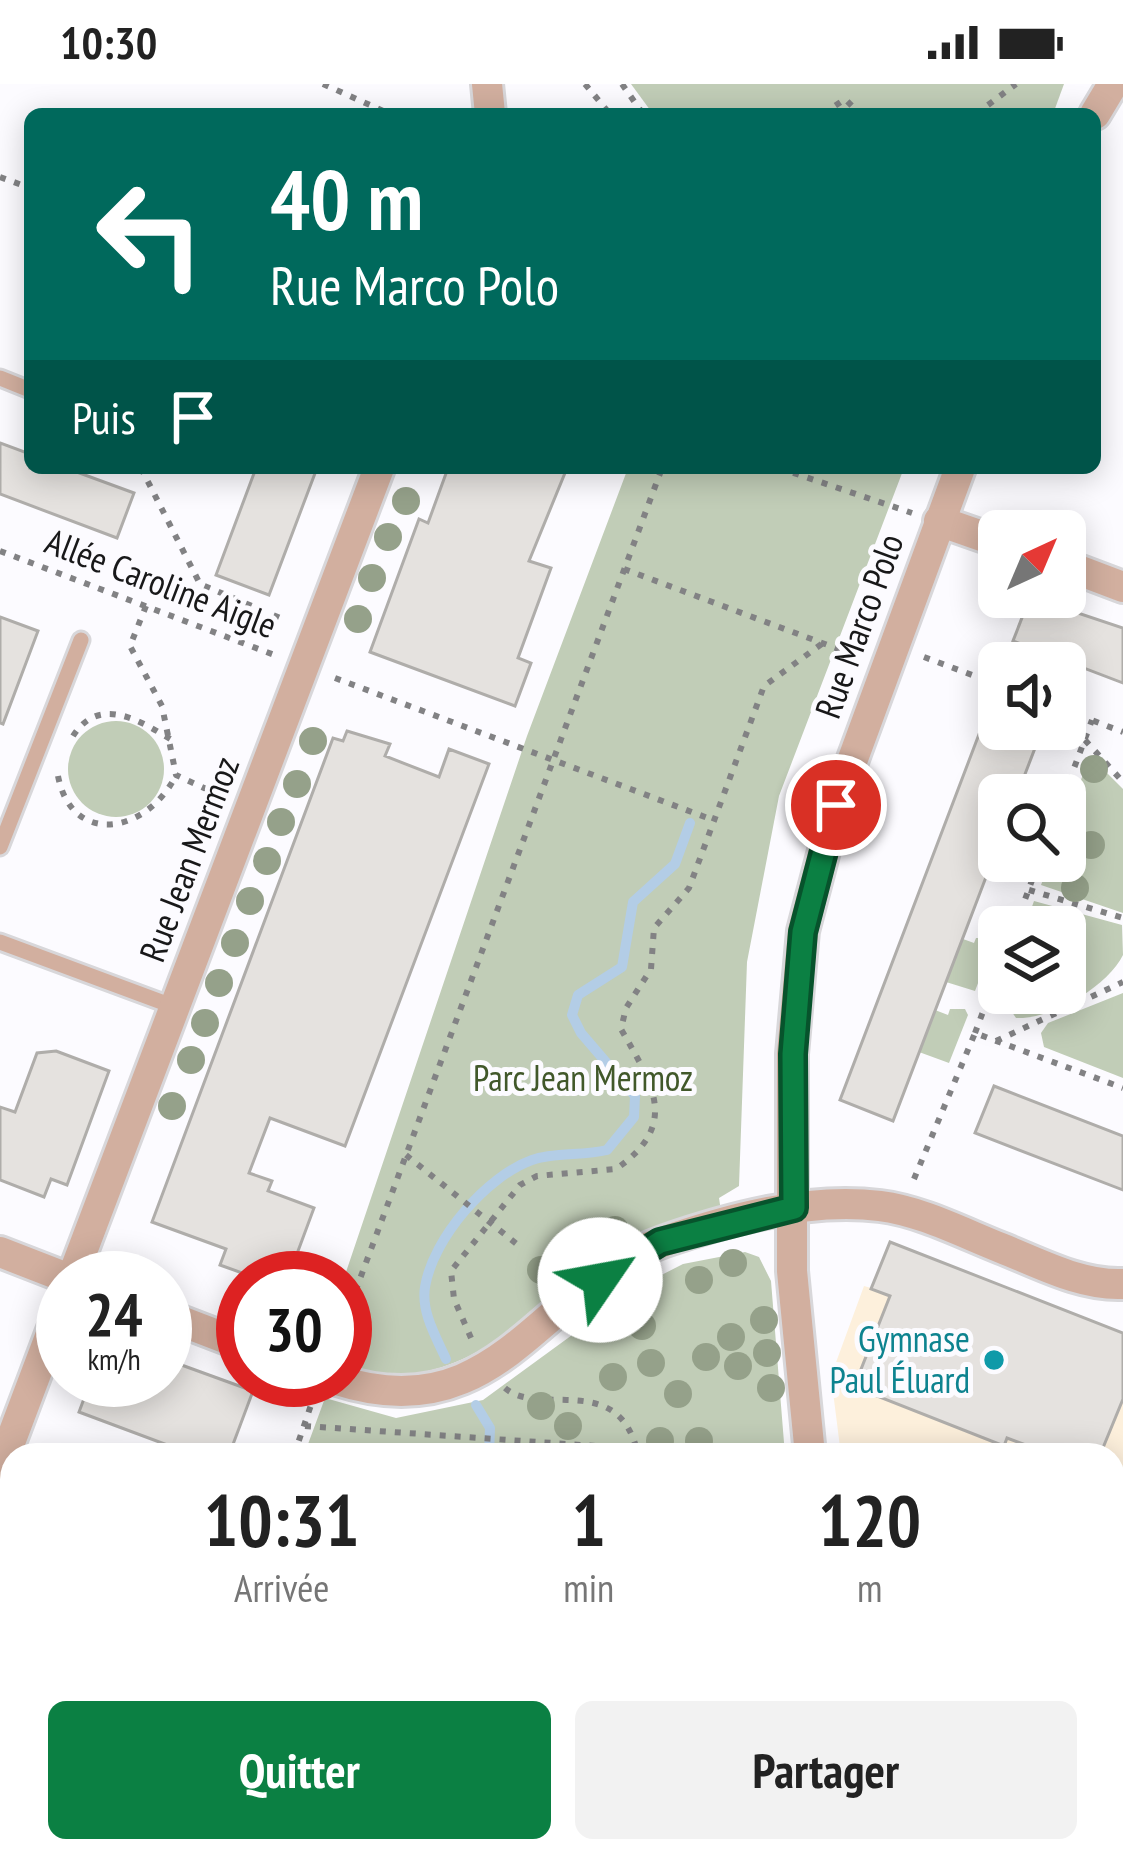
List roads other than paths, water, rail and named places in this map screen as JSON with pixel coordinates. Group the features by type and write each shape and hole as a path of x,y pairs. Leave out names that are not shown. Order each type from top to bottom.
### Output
{"street":[{"name":"Rue Jean Mermoz","path":"80,1251 377,474"},
{"name":"Rue Marco Polo","path":"809,1443 792,1271 793,1054 803,932 836,805 958,474"},
{"path":"939,521 978,535"},
{"path":"1086,574 1123,587"},
{"path":"372,1393 428,1389 489,1366 630,1258 660,1242 794,1208 862,1204 901,1210 1074,1277 1123,1284"},
{"path":"0,1252 36,1265"},
{"path":"10,1443 36,1374"}],"lane":[{"path":"0,847 81,640"},
{"path":"0,942 175,1007"}],"waterway":[{"path":"446,1359 427,1315 425,1287 439,1249 465,1211 497,1180 532,1160 607,1150 634,1117 635,1096 581,1033 572,1015 578,995 622,967 633,902 675,864 690,823"},
{"path":"476,1405 490,1428 489,1443"}],"place":[{"name":"Gymnase Paul Éluard","path":"994,1360"}],"park label":[{"name":"Parc Jean Mermoz","path":"583,1078"}]}
